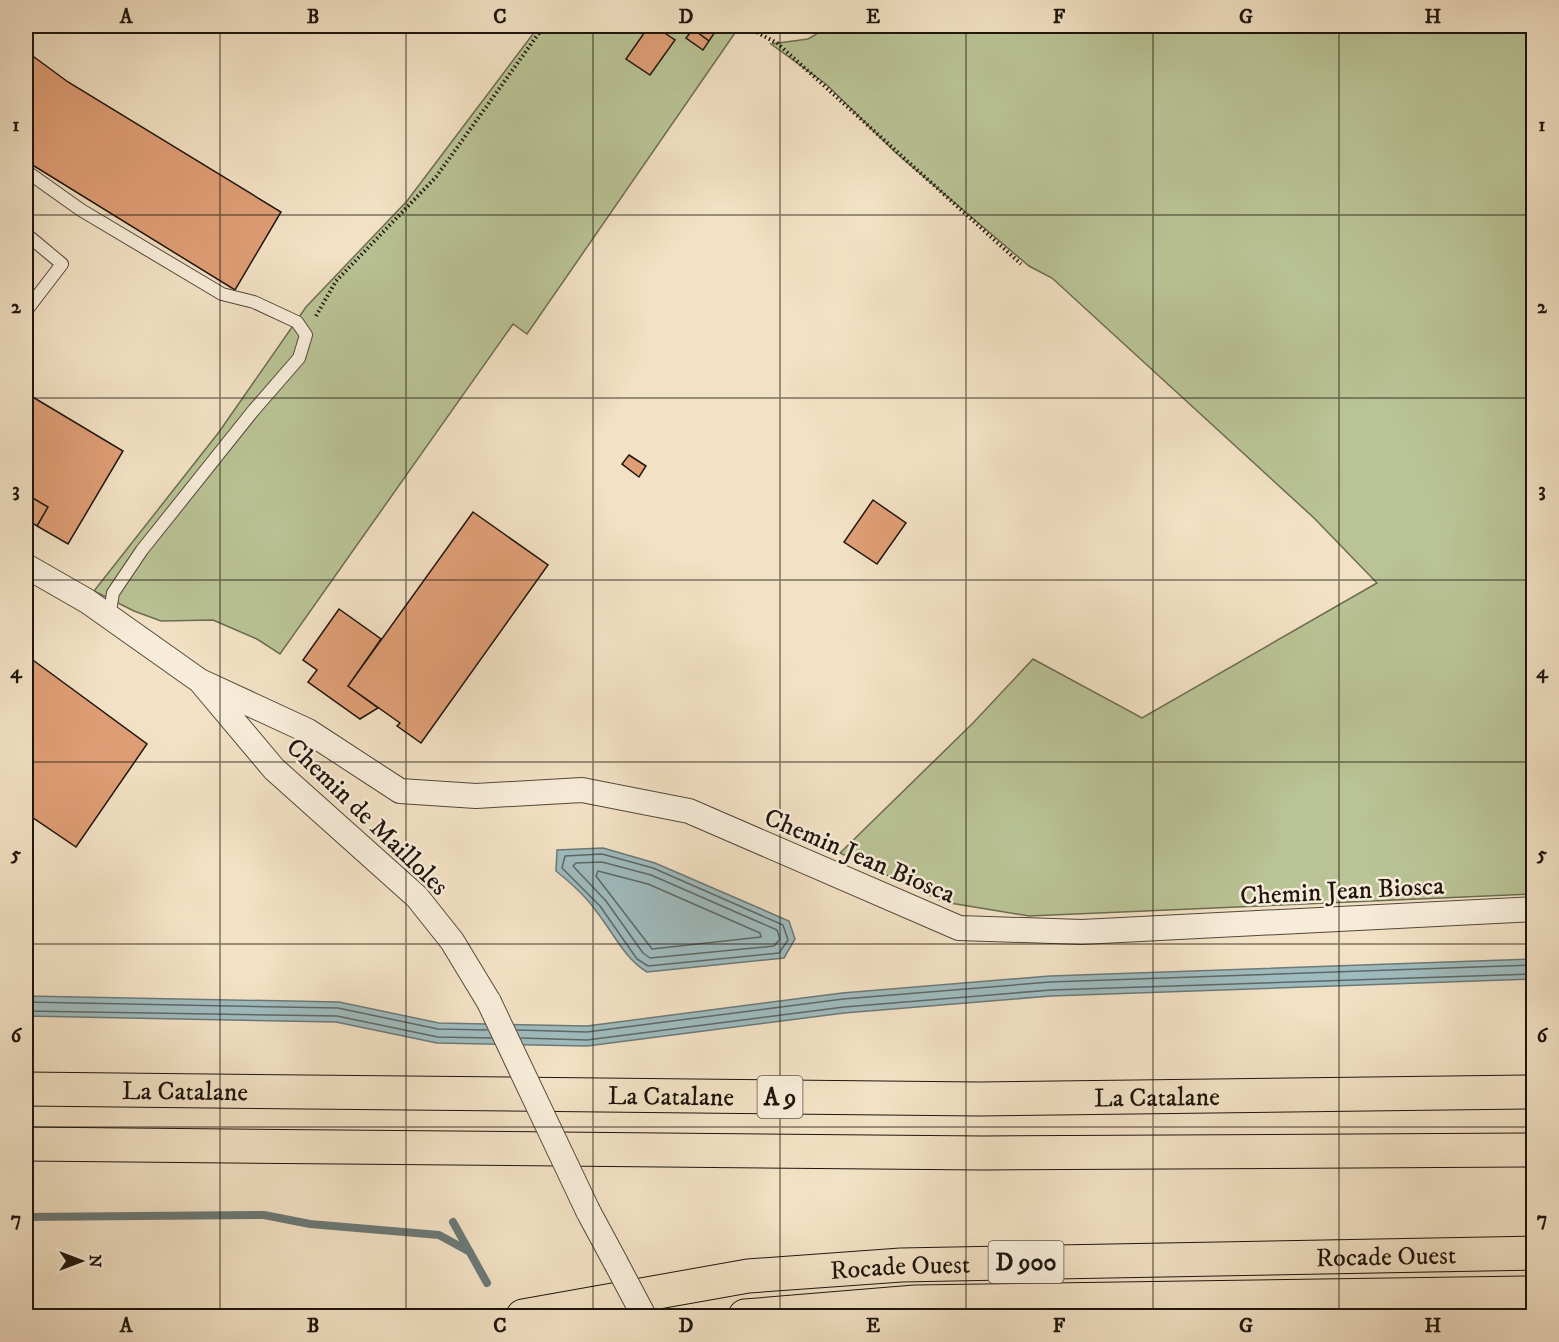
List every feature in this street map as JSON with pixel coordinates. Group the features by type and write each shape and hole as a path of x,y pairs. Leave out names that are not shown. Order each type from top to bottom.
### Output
{"highway":[{"name":"La Catalane","path":"26,1089 979,1099 1533,1092"},
{"name":"La Catalane","path":"26,1144 971,1153 1533,1150"},
{"name":"Rocade Ouest","path":"522,1317 748,1276 901,1265 1533,1253"},
{"name":"Rocade Ouest","path":"746,1317 915,1302 1533,1293"}],"street":[{"name":"Chemin de Mailloles","path":"26,566 109,617 200,681 274,769 417,897 452,941 489,1002 588,1210 644,1317"},
{"name":"Chemin Jean Biosca","path":"200,681 308,731 400,791 476,796 582,790 689,811 959,928 1082,932 1533,909"}],"lane":[{"path":"26,171 81,210 222,294 254,302 297,322 306,335 299,358 253,411 142,550 113,593 109,617"},
{"path":"26,234 62,264 26,311"}],"path":[{"path":"306,335 336,281 436,177 544,26"},
{"path":"745,26 777,43 1021,264"}],"green space":[{"path":"539,26 730,26 737,30 527,334 513,324 280,654 257,639 213,620 161,621 134,611 94,591 219,432 306,307 407,201"},
{"path":"830,26 1533,26 1533,894 1029,916 944,902 840,853 973,723 1033,659 1142,718 1377,583 1314,518 1052,278 1029,266 896,153 826,84 771,44 808,39"}],"water":[{"path":"603,848 655,863 789,921 795,939 784,958 647,972 625,952 587,900 556,871 557,850"},
{"path":"1534,959 1533,979 1051,996 844,1013 587,1046 437,1043 336,1022 26,1016 26,996 339,1002 439,1023 587,1026 842,993 1050,976"}],"building":[{"path":"649,26 654,26 675,40 650,75 626,59"},
{"path":"695,26 712,26 717,29 709,41 693,29"},
{"path":"693,29 709,41 703,50 686,38"},
{"path":"26,51 68,82 281,212 235,290 26,161"},
{"path":"26,393 123,451 68,544 37,526 48,507 26,494"},
{"path":"629,455 646,466 639,477 622,464"},
{"path":"26,494 48,507 37,526 26,519"},
{"path":"873,500 906,523 877,564 844,542"},
{"path":"473,512 548,565 421,743 397,726 400,723 348,686"},
{"path":"339,609 381,639 348,686 378,708 360,719 308,682 317,670 303,660"},
{"path":"26,655 147,744 76,847 26,813"}],"waterway":[{"path":"26,1217 264,1215 310,1224 439,1235 470,1252"},
{"path":"453,1222 487,1283"}]}
